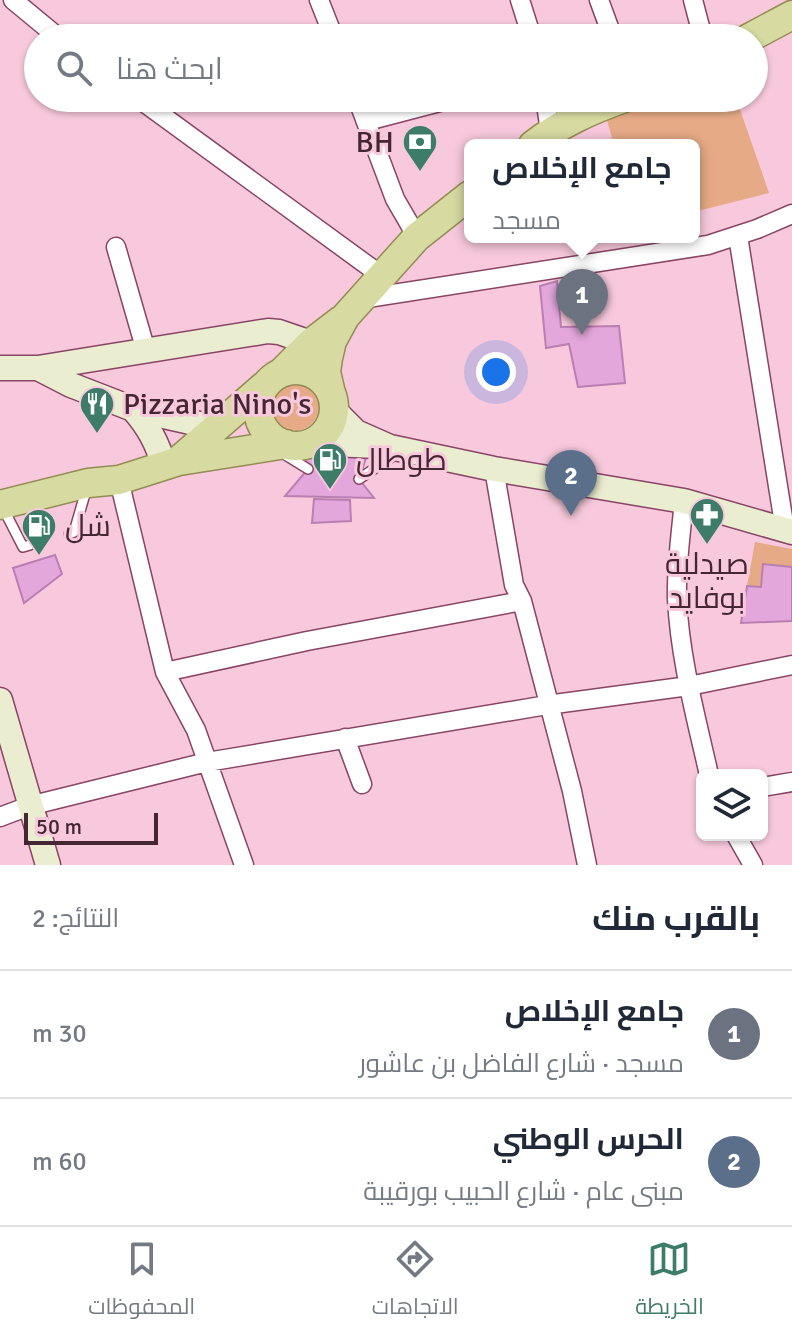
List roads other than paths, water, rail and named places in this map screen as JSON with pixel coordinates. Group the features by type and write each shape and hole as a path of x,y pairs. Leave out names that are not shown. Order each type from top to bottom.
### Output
{"main road":[{"path":"768,28 792,15"},
{"path":"542,138 588,112"},
{"path":"172,463 217,428 353,308 417,237 464,200"},
{"path":"0,505 88,483 119,480 172,463 296,450 329,427 332,400 326,372 328,358 332,341 353,308"},
{"path":"296,450 266,431 260,421 259,397 273,380 292,370 314,374 332,400"}],"street":[{"path":"13,0 42,24"},
{"path":"319,0 328,24"},
{"path":"520,0 528,24"},
{"path":"599,0 608,24"},
{"path":"693,0 699,24"},
{"path":"157,112 382,276"},
{"path":"363,112 395,199 417,237"},
{"path":"367,121 401,112"},
{"path":"542,138 544,112"},
{"path":"353,308 708,245 792,214"},
{"path":"332,400 356,432 396,448 494,469 684,501 788,531 738,236"},
{"path":"116,247 146,351"},
{"path":"0,368 38,368 268,331 311,343"},
{"path":"38,368 71,385 133,409 217,428"},
{"path":"133,409 172,463"},
{"path":"296,450 396,448"},
{"path":"494,469 514,585 522,601 572,791 587,865"},
{"path":"119,480 165,672 196,730 244,865"},
{"path":"684,501 677,596 689,686 708,769"},
{"path":"165,672 322,638 522,601"},
{"path":"0,817 29,806 207,762 547,705 689,686 792,665"},
{"path":"0,700 48,865"},
{"path":"345,738 362,784"},
{"path":"768,786 792,782"},
{"path":"739,841 753,865"}],"lane":[{"path":"359,479 396,448"},
{"path":"69,534 74,532 88,483"},
{"path":"0,505 23,547 30,545"}],"place":[{"name":"BH","path":"420,173"},
{"name":"جامع الإخلاص","path":"582,335"},
{"name":"Pizzaria Nino's","path":"97,435"},
{"name":"طوطال","path":"330,491"},
{"name":"الحرس الوطني","path":"571,516"},
{"name":"صيدلية بوفايد","path":"707,546"},
{"name":"شل","path":"39,557"}]}
